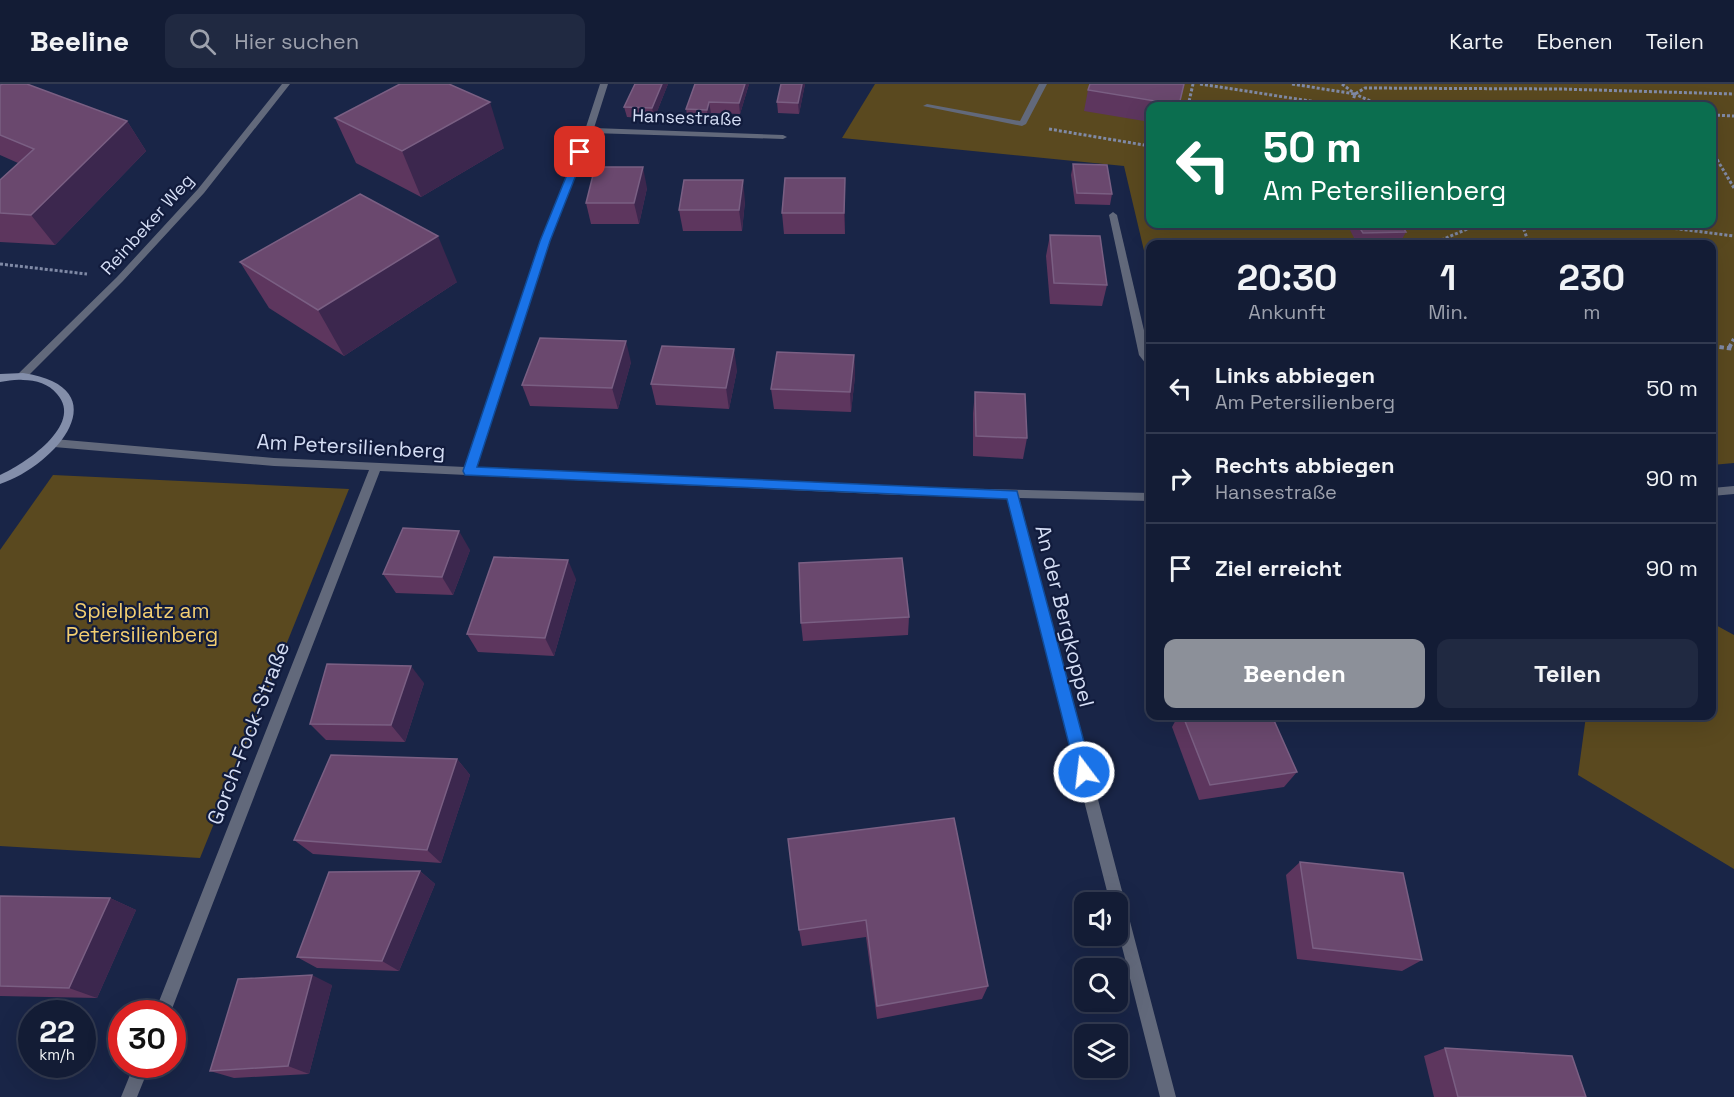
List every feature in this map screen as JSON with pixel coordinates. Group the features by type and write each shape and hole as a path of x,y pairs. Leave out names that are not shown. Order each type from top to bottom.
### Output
{"main road":[{"path":"0,378 22,376 42,379 57,386 67,396 70,410 65,426 54,443 36,460 0,480"}],"street":[{"name":"Reinbeker Weg","path":"22,376 120,279 201,191 286,84"},
{"path":"469,471 545,241 589,130 604,84"},
{"path":"927,106 1022,124 1043,84"},
{"name":"Hansestraße","path":"589,130 783,137"},
{"path":"1113,215 1146,358"},
{"name":"Am Petersilienberg","path":"54,443 274,462 1012,494 1146,497"},
{"name":"Gorch-Fock-Straße","path":"167,1000 376,467"},
{"path":"1716,492 1734,490"},
{"name":"An der Bergkoppel","path":"1012,494 1168,1097"},
{"path":"129,1097 137,1078"}],"path":[{"path":"1189,102 1193,84"},
{"path":"1200,84 1316,102"},
{"path":"1292,84 1354,94 1372,102"},
{"path":"1342,84 1354,94"},
{"path":"1517,84 1522,89"},
{"path":"1556,84 1560,89"},
{"path":"1354,94 1365,88 1560,89 1734,94"},
{"path":"1352,102 1354,94"},
{"path":"1716,115 1734,116"},
{"path":"1022,124 1146,145"},
{"path":"1716,158 1734,188"},
{"path":"1441,240 1470,228"},
{"path":"1671,228 1734,236"},
{"path":"0,264 120,279"},
{"path":"1716,346 1732,348 1734,339"}],"green space":[{"path":"875,84 1734,84 1734,463 1716,465 1716,240 1146,240 1146,259 1124,166 842,138"},
{"name":"Spielplatz am Petersilienberg","path":"53,475 349,489 200,858 0,846 0,550"},
{"path":"1716,625 1734,635 1734,869 1578,775 1585,720 1716,720"}],"building":[{"path":"27,84 127,121 31,215 0,213 0,180 34,149 0,135 0,85"},
{"path":"400,84 449,84 490,102 402,151 335,118"},
{"path":"635,84 662,84 652,108 624,107"},
{"path":"695,84 745,84 739,103 709,102 707,110 686,109"},
{"path":"781,84 802,84 798,103 777,102"},
{"path":"1090,84 1184,84 1180,102 1161,102 1088,90"},
{"path":"1073,164 1107,165 1112,194 1077,193"},
{"path":"595,167 643,167 634,203 586,203"},
{"path":"785,178 845,178 844,213 782,213"},
{"path":"684,180 743,180 739,210 679,210"},
{"path":"360,194 438,236 318,310 240,262"},
{"path":"1360,228 1404,228 1406,232 1363,233"},
{"path":"1050,235 1100,236 1107,285 1054,283"},
{"path":"540,338 626,341 612,388 522,385"},
{"path":"662,346 734,349 726,388 651,384"},
{"path":"777,352 854,355 850,392 771,389"},
{"path":"975,392 1025,394 1027,438 976,436"},
{"path":"403,528 459,531 442,577 383,574"},
{"path":"494,557 568,560 545,638 467,634"},
{"path":"902,558 909,617 801,623 799,563"},
{"path":"327,664 411,666 391,725 310,724"},
{"path":"1185,720 1274,720 1297,772 1210,785"},
{"path":"331,755 457,759 427,850 294,840"},
{"path":"954,818 988,986 877,1006 866,920 799,930 788,839"},
{"path":"1300,862 1403,873 1422,960 1313,948"},
{"path":"420,871 382,961 297,957 329,872"},
{"path":"0,896 110,898 69,988 0,986"},
{"path":"312,975 288,1066 210,1071 238,979"},
{"path":"1445,1048 1572,1056 1586,1097 1458,1097"}],"route":[{"path":"580,152 545,241 469,471 1012,494 1084,772"}]}
